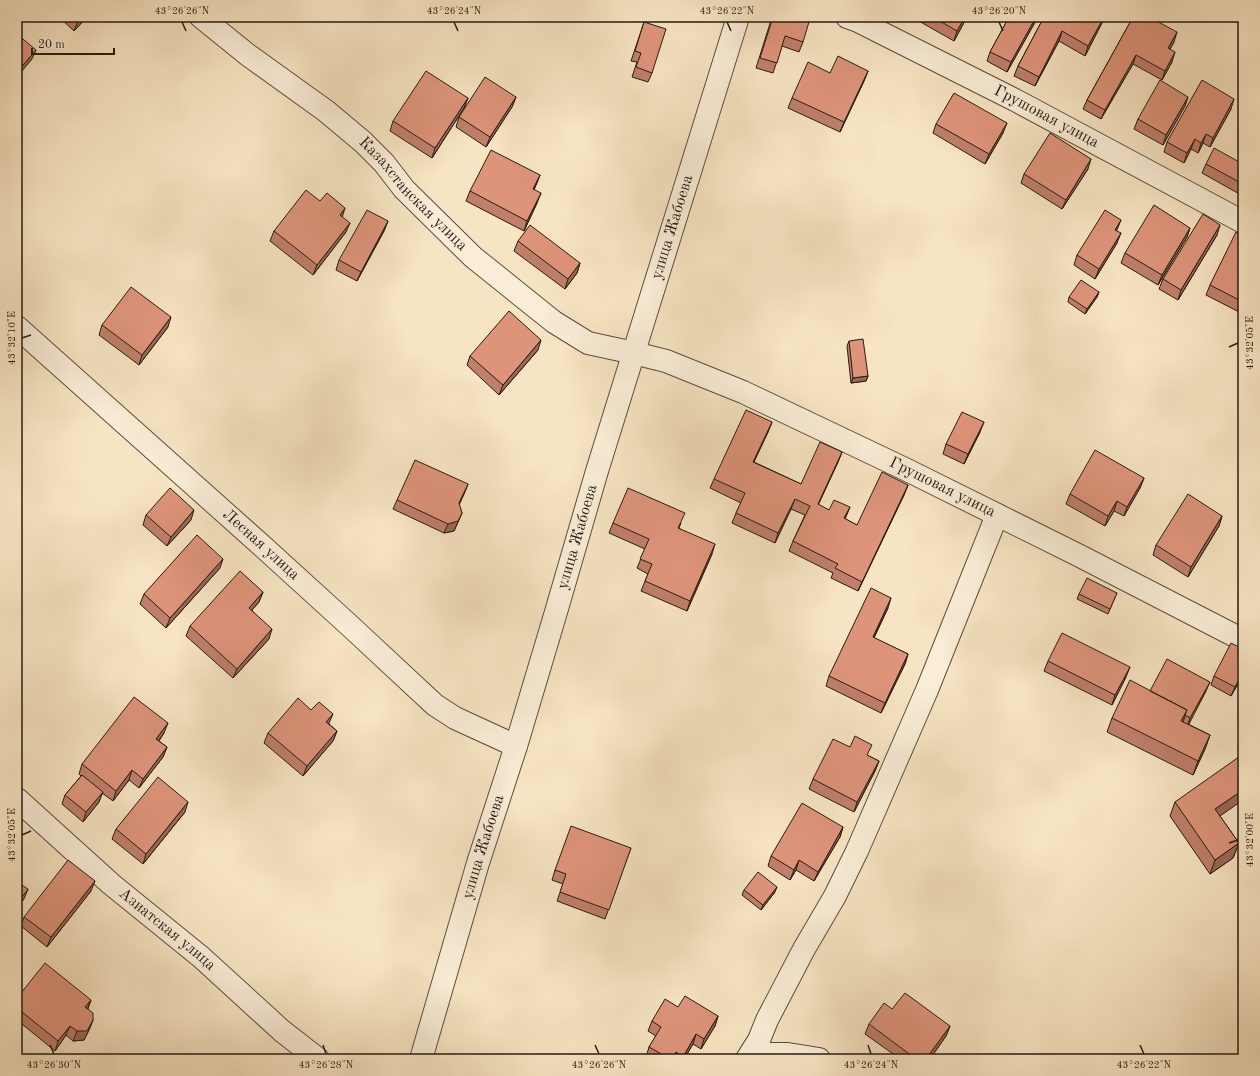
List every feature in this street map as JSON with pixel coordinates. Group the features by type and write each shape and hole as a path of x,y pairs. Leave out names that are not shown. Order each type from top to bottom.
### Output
{"street":[{"name":"Казахстанская улица","path":"201,17 248,55 326,111 363,142 384,163 404,189 473,257 554,322 588,343 634,353"},
{"name":"улица Жабоева","path":"421,1059 476,870 516,746 597,471 738,17"},
{"name":"Грушовая улица","path":"847,17 1015,100 1243,222"},
{"name":"Лесная улица","path":"17,327 290,571 435,705 455,718 516,746"},
{"name":"Грушовая улица","path":"634,353 666,361 743,392 1078,555 1243,640"},
{"path":"748,1059 804,949 835,896 857,851 928,690 997,515"},
{"name":"Азиатская улица","path":"17,799 111,884 201,957 282,1030 318,1059"},
{"path":"748,1059 768,1054 788,1054 819,1059"}],"building":[{"path":"73,17 82,17 78,21"},
{"path":"773,17 794,17 809,22 803,42 785,36 777,63 760,58"},
{"path":"933,17 965,17 957,31"},
{"path":"1009,17 1036,17 1011,62 990,52"},
{"path":"1044,17 1104,17 1088,46 1062,31 1039,77 1018,66"},
{"path":"1133,17 1149,17 1177,32 1168,48 1175,52 1165,71 1136,55 1105,110 1087,100"},
{"path":"644,22 666,29 652,73 636,67 641,53 635,51"},
{"path":"17,34 36,50 17,72"},
{"path":"838,56 868,71 844,122 792,98 808,62 830,73"},
{"path":"426,71 468,98 435,148 393,121"},
{"path":"485,77 516,97 490,137 459,117"},
{"path":"1160,80 1188,97 1166,135 1138,119"},
{"path":"1202,80 1234,99 1213,138 1206,134 1201,143 1195,139 1187,153 1167,142"},
{"path":"954,93 1007,123 989,154 936,124"},
{"path":"1050,133 1091,159 1066,200 1024,174"},
{"path":"1214,148 1243,164 1243,184 1206,164"},
{"path":"491,150 540,175 533,189 541,193 527,221 470,191"},
{"path":"306,190 320,201 327,193 345,208 340,215 350,223 317,265 274,231"},
{"path":"1154,205 1190,228 1162,275 1125,253"},
{"path":"367,210 388,221 361,272 339,260"},
{"path":"1105,210 1121,220 1115,230 1121,233 1099,269 1077,255"},
{"path":"1203,214 1220,225 1181,290 1163,279"},
{"path":"530,225 580,263 568,279 518,241"},
{"path":"1236,232 1243,236 1243,302 1210,285"},
{"path":"1081,280 1099,292 1087,309 1069,297"},
{"path":"131,287 171,317 142,355 102,325"},
{"path":"509,311 541,340 503,385 470,356"},
{"path":"863,339 868,376 853,378 849,341"},
{"path":"746,410 772,422 753,462 801,484 820,442 842,452 818,504 829,510 834,500 850,507 844,518 857,525 882,472 908,485 862,582 835,568 838,564 793,541 810,506 795,499 778,533 736,513 745,493 714,479"},
{"path":"962,412 984,422 968,454 946,444"},
{"path":"1095,450 1144,478 1127,507 1117,501 1108,516 1070,494"},
{"path":"415,460 468,484 459,503 462,513 458,521 448,524 397,500"},
{"path":"170,488 194,510 171,537 146,515"},
{"path":"628,488 685,513 678,528 715,544 690,601 645,581 652,564 640,559 649,539 613,523"},
{"path":"1188,494 1222,516 1191,567 1156,545"},
{"path":"197,535 223,559 170,618 144,594"},
{"path":"240,571 263,592 249,608 272,629 237,669 190,626"},
{"path":"1087,578 1117,593 1110,609 1079,594"},
{"path":"871,588 891,598 873,637 908,654 885,703 829,676"},
{"path":"1062,633 1130,667 1115,695 1048,661"},
{"path":"1231,643 1243,649 1243,672 1235,687 1214,676"},
{"path":"1167,659 1210,682 1190,718 1185,715 1187,710 1150,691"},
{"path":"1130,680 1187,710 1181,721 1210,735 1198,761 1112,718"},
{"path":"134,697 168,723 156,739 167,747 143,779 132,770 116,791 82,764"},
{"path":"298,698 311,710 319,702 333,714 326,722 337,731 307,766 268,733"},
{"path":"855,736 872,745 867,755 879,761 857,802 813,779 833,739 850,747"},
{"path":"1243,754 1243,790 1215,809 1239,843 1215,860 1175,802"},
{"path":"82,775 103,792 86,812 65,795"},
{"path":"158,777 188,802 146,854 116,829"},
{"path":"802,803 843,827 818,872 799,860 794,870 771,856"},
{"path":"571,826 631,848 609,910 560,892 566,874 555,870"},
{"path":"68,860 95,881 51,937 24,917"},
{"path":"758,872 777,887 763,905 744,890"},
{"path":"17,882 28,889 17,904"},
{"path":"45,963 91,1000 85,1007 93,1013 93,1020 87,1031 77,1031 70,1026 58,1041 17,1008 17,998"},
{"path":"905,993 950,1026 926,1059 916,1059 869,1024 884,1003 892,1009"},
{"path":"685,996 718,1016 704,1039 696,1034 683,1057 676,1052 672,1059 670,1059 649,1047 661,1027 652,1021 665,999 678,1007"}]}
